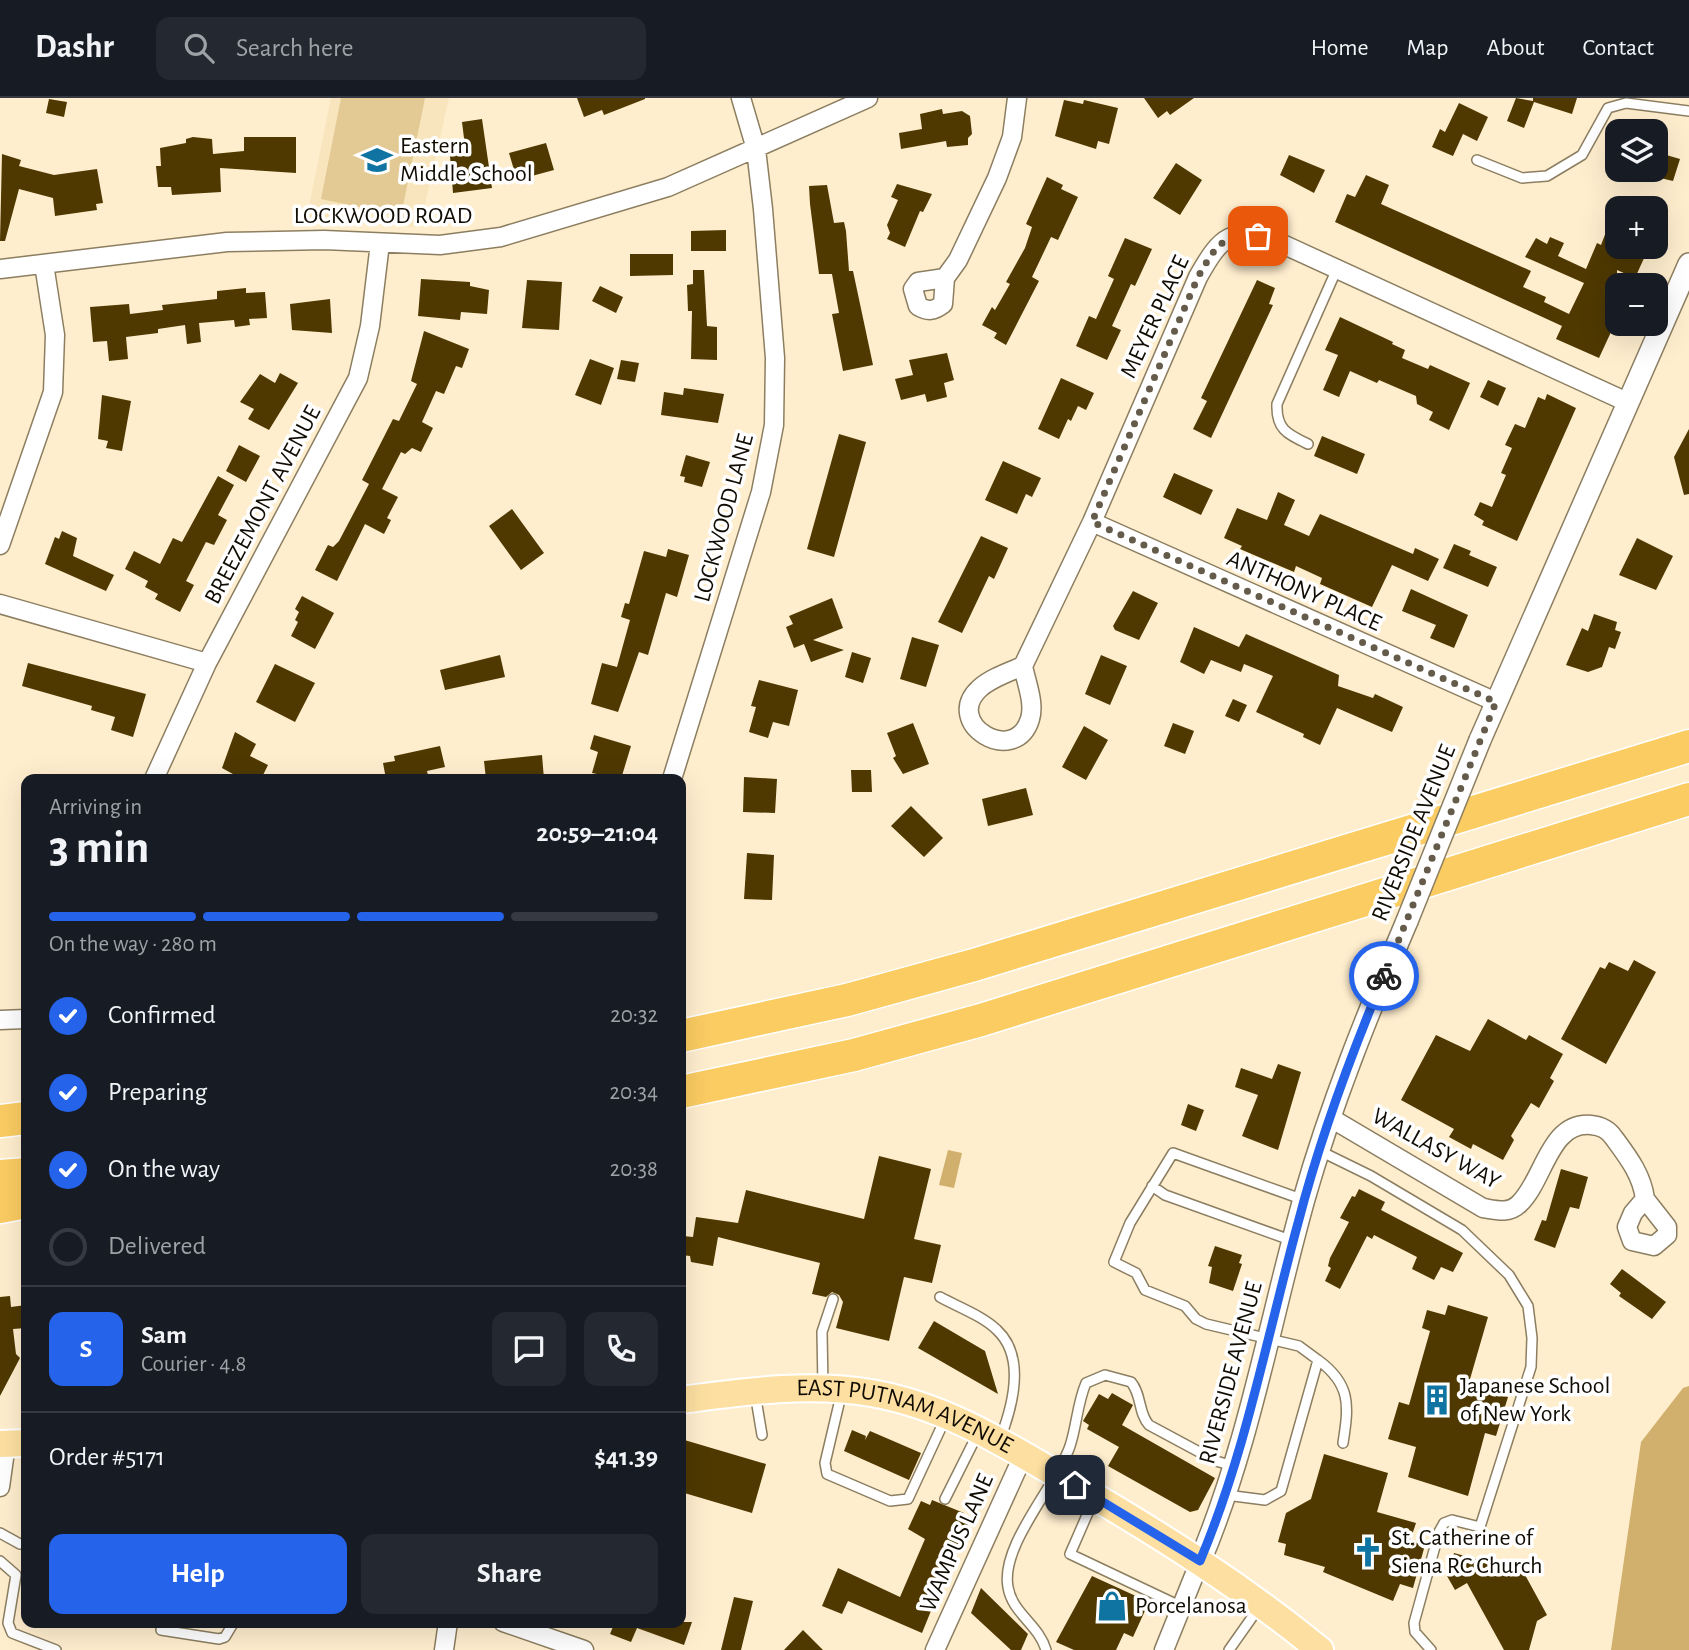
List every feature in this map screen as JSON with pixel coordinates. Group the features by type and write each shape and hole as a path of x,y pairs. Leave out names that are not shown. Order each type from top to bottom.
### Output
{"highway":[{"path":"686,1035 847,1000 961,969 1689,746"},
{"path":"686,1091 854,1055 981,1020 1689,799"},
{"path":"0,1121 21,1119"},
{"path":"0,1176 21,1174"},
{"path":"0,1208 21,1203"}],"main road":[{"name":"EAST PUTNAM AVENUE","path":"686,1399 755,1391 832,1389 890,1396 947,1414 1055,1473 1200,1561 1320,1650"}],"street":[{"name":"LOCKWOOD LANE","path":"674,774 758,503 774,425 775,358 756,149 741,98"},
{"name":"LOCKWOOD ROAD","path":"0,270 227,242 313,240 440,245 501,237 668,187 868,98"},
{"path":"946,278 958,260 997,178 1012,137 1017,98"},
{"name":"MEYER PLACE","path":"1023,666 1092,522 1193,289 1215,247 1233,235 1258,236 1627,402"},
{"name":"BREEZEMONT AVENUE","path":"156,774 207,663 358,378 370,326 380,243"},
{"path":"0,545 53,392 55,335 44,264"},
{"name":"RIVERSIDE AVENUE","path":"1200,1561 1235,1466 1304,1200 1351,1056 1496,702 1689,264"},
{"name":"ANTHONY PLACE","path":"1092,522 1496,702"},
{"path":"0,604 207,663"},
{"path":"0,1020 21,1019"},
{"name":"WALLASY WAY","path":"1329,1117 1483,1208 1505,1211 1518,1206 1530,1190 1557,1140 1581,1125 1601,1126 1611,1133 1643,1181 1645,1199"},
{"path":"0,1487 11,1444"},
{"name":"WAMPUS LANE","path":"935,1650 1023,1455"},
{"path":"1164,1650 1200,1561"},
{"path":"444,1650 447,1628"},
{"path":"520,1628 584,1650"}],"lane":[{"path":"1477,160 1522,178 1547,176 1583,155 1608,108 1626,103 1689,111"},
{"path":"1308,444 1283,432 1277,419 1277,404 1336,271"},
{"path":"1318,1151 1371,1176 1462,1230 1509,1275 1528,1306 1532,1338 1531,1367 1480,1527 1462,1521 1444,1523 1432,1556 1414,1623 1415,1632 1431,1650"},
{"path":"1304,1200 1180,1153 1170,1155 1129,1223 1114,1262 1136,1273 1145,1290 1185,1306 1196,1319 1299,1346 1318,1360 1340,1379 1346,1394 1343,1443"},
{"path":"1152,1186 1165,1195 1293,1241"},
{"path":"940,1297 998,1330 1014,1369 1015,1393 945,1499"},
{"path":"833,1299 822,1332 832,1389 825,1463 827,1474 890,1501 908,1499 947,1414"},
{"path":"1226,1494 1265,1500 1282,1491 1318,1360"},
{"path":"1046,1650 1040,1634 1010,1599 1007,1569 1038,1501 1070,1446 1075,1415 1086,1383 1105,1375 1125,1380 1135,1386 1149,1425 1216,1461 1235,1466"},
{"path":"755,1391 762,1435"},
{"path":"1095,1497 1070,1554 1182,1607"},
{"path":"0,1533 20,1544"},
{"path":"0,1561 16,1575 8,1623 12,1633 55,1650"},
{"path":"1229,1650 1261,1605"},
{"path":"161,1630 219,1639 225,1637 230,1628"}],"shaded area":[{"name":"Eastern Middle School","path":"331,98 449,98 420,227 306,221"},
{"name":"Eastern Middle School","path":"341,98 425,98 401,216 321,199"},
{"path":"948,1150 962,1153 954,1188 939,1185"},
{"path":"1689,1386 1689,1650 1611,1650 1641,1442 1683,1388"}],"building":[{"path":"577,98 645,99 604,115 602,110 584,117"},
{"path":"1144,98 1194,98 1170,115 1167,111 1158,118"},
{"path":"1516,98 1533,101 1533,98 1577,98 1572,114 1534,102 1524,128 1507,121"},
{"path":"49,99 67,102 64,117 46,113"},
{"path":"1064,100 1083,104 1084,100 1118,108 1109,144 1098,141 1096,149 1055,136"},
{"path":"1459,103 1488,117 1477,141 1463,134 1453,156 1432,147 1440,129 1445,132"},
{"path":"942,109 943,114 962,111 970,116 972,134 968,138 968,145 947,147 946,141 901,149 899,133 922,129 920,114"},
{"path":"482,119 492,188 453,193 450,156 466,154 462,122"},
{"path":"244,137 296,137 296,173 220,168 221,192 172,195 171,187 158,187 156,166 161,166 160,148 186,143 186,139 212,139 213,154 244,151"},
{"path":"546,143 554,170 517,180 509,153"},
{"path":"2,154 21,160 19,166 54,175 97,169 103,203 96,204 97,210 55,216 53,198 19,189 5,241 0,241"},
{"path":"1289,155 1325,170 1314,193 1280,175"},
{"path":"1668,156 1680,159 1673,181 1668,180"},
{"path":"1176,163 1202,180 1180,215 1153,198"},
{"path":"1366,175 1389,185 1381,204 1531,271 1523,287 1546,297 1544,302 1569,314 1584,283 1525,257 1536,238 1547,244 1550,237 1564,243 1558,256 1586,269 1597,243 1601,245 1605,235 1605,259 1644,259 1637,273 1617,270 1617,273 1605,273 1605,336 1609,336 1599,358 1556,339 1562,326 1335,222 1347,194 1355,197"},
{"path":"1047,177 1063,185 1061,189 1078,197 1058,240 1051,237 1032,277 1039,281 1006,345 994,338 997,333 982,325 992,307 995,310 1010,284 1006,282 1025,248 1032,227 1026,224"},
{"path":"897,184 932,194 923,212 920,211 905,247 887,239 890,233 887,225 898,200 891,197"},
{"path":"827,185 834,223 844,222 849,271 853,271 873,365 843,371 832,314 839,313 832,274 819,274 810,204 809,186"},
{"path":"726,230 726,251 691,251 691,231"},
{"path":"1125,238 1152,249 1135,286 1131,284 1112,326 1121,330 1107,360 1076,346 1089,316 1096,319 1114,279 1108,276"},
{"path":"630,254 673,254 673,275 630,276"},
{"path":"693,270 704,270 707,326 717,327 717,360 691,359 692,311 688,311 687,285 693,284"},
{"path":"421,279 470,282 470,286 489,290 487,314 461,312 460,320 418,316"},
{"path":"527,280 562,282 559,330 522,328"},
{"path":"1257,280 1275,288 1269,304 1273,305 1211,438 1193,429 1207,401 1201,398"},
{"path":"600,286 623,297 616,313 592,301"},
{"path":"246,288 246,293 265,292 267,318 249,319 250,325 235,327 234,320 199,323 201,342 187,344 185,325 158,329 158,333 126,337 128,359 109,361 107,341 93,342 90,307 129,304 130,314 163,310 162,305 217,299 217,291"},
{"path":"330,299 332,333 292,330 290,304"},
{"path":"1340,317 1393,342 1392,344 1405,350 1402,358 1428,369 1430,365 1470,383 1449,430 1429,420 1433,412 1417,404 1416,396 1379,380 1377,383 1350,371 1339,397 1323,390 1338,355 1325,350"},
{"path":"424,331 469,349 462,368 456,366 444,394 436,391 422,422 433,428 421,452 412,448 405,454 401,452 382,489 398,497 387,518 391,520 384,534 365,524 337,581 315,570 328,545 333,547 339,541 369,484 362,480 393,419 399,421 417,384 411,381"},
{"path":"947,353 954,380 944,383 947,397 927,402 925,394 901,400 895,379 913,375 909,360"},
{"path":"590,359 614,368 601,405 575,395"},
{"path":"621,360 639,363 635,382 617,379"},
{"path":"280,373 298,383 269,430 248,419 254,409 240,402 260,374 275,383"},
{"path":"1061,378 1094,393 1086,410 1078,406 1071,421 1068,419 1059,439 1038,429"},
{"path":"1488,380 1506,388 1498,406 1480,397"},
{"path":"684,388 724,394 718,423 661,415 664,392 683,395"},
{"path":"1547,394 1576,408 1517,541 1482,525 1484,521 1474,515 1480,502 1492,507 1506,475 1501,473 1512,448 1505,445 1515,424 1525,428 1538,397 1545,400"},
{"path":"102,395 131,401 122,451 106,448 108,441 98,439"},
{"path":"1689,429 1689,494 1684,495 1674,457"},
{"path":"839,434 866,442 834,557 807,549"},
{"path":"1322,436 1365,454 1357,474 1314,456"},
{"path":"239,445 260,456 246,482 226,471"},
{"path":"686,455 710,462 702,487 684,482 685,477 680,476"},
{"path":"1003,461 1041,478 1032,497 1026,494 1017,514 985,500"},
{"path":"1174,473 1213,490 1201,515 1163,497"},
{"path":"218,476 234,485 218,515 227,520 214,545 206,542 186,581 194,585 180,612 155,599 158,594 145,587 148,581 125,569 134,551 160,564 173,538 182,542"},
{"path":"1278,492 1295,500 1284,525 1309,536 1320,514 1413,554 1415,548 1439,559 1428,581 1392,565 1372,607 1320,584 1322,578 1296,566 1294,572 1240,549 1242,546 1224,538 1237,508 1267,520"},
{"path":"512,509 544,553 521,570 489,526"},
{"path":"62,531 77,538 73,556 114,575 106,591 45,564 55,537 59,539"},
{"path":"981,536 1008,548 994,579 989,576 962,633 938,622"},
{"path":"1637,538 1673,556 1656,590 1619,575"},
{"path":"1454,544 1471,551 1469,555 1497,567 1488,587 1443,568"},
{"path":"668,549 689,555 677,597 666,593 648,655 639,652 618,712 591,704 602,663 617,667 630,620 621,617 625,603 629,604 644,551 666,557"},
{"path":"1411,589 1468,615 1454,648 1430,638 1436,625 1402,611"},
{"path":"1133,591 1158,603 1139,640 1115,630 1113,626"},
{"path":"302,596 334,613 315,649 291,636 298,622 295,620 299,612 295,609"},
{"path":"832,598 843,628 813,640 844,650 811,662 804,644 794,648 786,627 793,624 789,616"},
{"path":"1594,614 1617,622 1615,630 1621,632 1615,649 1609,647 1602,667 1588,672 1566,665 1582,628 1588,631"},
{"path":"1194,627 1239,647 1246,634 1339,675 1338,686 1373,698 1375,694 1403,707 1392,732 1337,708 1320,745 1303,737 1304,734 1256,712 1273,676 1244,664 1241,672 1211,660 1204,674 1180,662"},
{"path":"912,637 939,645 926,687 900,679"},
{"path":"852,652 871,658 863,683 845,677"},
{"path":"500,655 505,677 445,690 440,670"},
{"path":"1101,655 1127,666 1110,705 1085,694"},
{"path":"28,663 146,694 133,737 111,730 115,717 91,710 92,706 22,686"},
{"path":"275,664 315,683 295,722 256,702"},
{"path":"759,680 798,690 789,726 773,722 768,738 749,732 756,707 751,706"},
{"path":"1233,699 1247,705 1239,722 1225,716"},
{"path":"913,723 929,764 903,774 893,758 896,756 887,733"},
{"path":"1173,723 1194,731 1185,754 1164,746"},
{"path":"1084,726 1108,740 1086,780 1062,767"},
{"path":"235,732 256,744 250,756 268,765 264,774 233,774 222,768"},
{"path":"594,735 631,746 623,774 592,773 598,752 590,749"},
{"path":"440,746 445,767 427,771 428,774 385,774 383,763 395,761 394,756"},
{"path":"542,755 544,774 485,774 484,761"},
{"path":"851,770 871,770 872,792 852,792"},
{"path":"744,777 777,779 775,813 743,812"},
{"path":"1026,788 1033,815 988,826 982,799"},
{"path":"911,806 943,838 924,857 891,826"},
{"path":"747,853 774,855 772,900 744,899"},
{"path":"1634,960 1656,972 1606,1064 1561,1039 1600,967 1605,969 1609,962 1628,971"},
{"path":"1488,1019 1526,1040 1529,1035 1563,1054 1550,1078 1554,1081 1539,1108 1531,1103 1511,1136 1514,1140 1503,1160 1473,1144 1471,1149 1449,1137 1454,1129 1401,1100 1436,1035 1470,1051"},
{"path":"1278,1064 1301,1072 1278,1150 1242,1136 1258,1095 1235,1087 1241,1068 1272,1079"},
{"path":"1188,1104 1204,1110 1196,1131 1181,1125"},
{"path":"879,1156 931,1169 914,1239 941,1245 932,1283 904,1277 889,1341 836,1328 843,1302 839,1295 832,1292 826,1297 812,1294 820,1263 718,1237 713,1266 691,1262 690,1256 686,1256 686,1236 693,1237 696,1217 738,1223 746,1190 864,1219"},
{"path":"1561,1169 1588,1177 1579,1209 1570,1207 1555,1248 1534,1240 1542,1220 1546,1221"},
{"path":"1359,1189 1385,1202 1381,1210 1463,1253 1453,1272 1441,1267 1434,1280 1412,1269 1417,1257 1374,1235 1372,1239 1367,1236 1340,1289 1325,1281 1331,1268 1328,1266 1330,1258 1349,1222 1340,1218"},
{"path":"1215,1246 1242,1255 1239,1263 1242,1264 1233,1291 1209,1283 1212,1267 1208,1266"},
{"path":"1622,1269 1666,1302 1652,1319 1619,1296 1621,1293 1610,1284"},
{"path":"10,1296 11,1307 21,1306 21,1328 13,1329 16,1354 20,1358 0,1396 0,1297"},
{"name":"Japanese School of New York","path":"1448,1305 1488,1317 1468,1386 1508,1397 1496,1436 1485,1433 1468,1496 1408,1477 1416,1447 1388,1439 1399,1402 1409,1405 1430,1331 1422,1328 1427,1310 1445,1315"},
{"path":"934,1321 985,1351 998,1394 918,1348"},
{"path":"1112,1393 1133,1405 1122,1425 1215,1478 1198,1510 1190,1512 1108,1466 1119,1447 1087,1429 1089,1425 1083,1421 1099,1394 1108,1399"},
{"path":"852,1430 866,1436 865,1440 870,1431 921,1453 909,1480 844,1451"},
{"path":"686,1440 766,1464 752,1513 686,1493"},
{"path":"1324,1454 1388,1473 1377,1512 1416,1523 1410,1541 1425,1545 1413,1588 1400,1584 1393,1601 1323,1572 1325,1567 1284,1555 1286,1544 1278,1542 1286,1513 1311,1499"},
{"path":"932,1500 964,1513 962,1517 970,1521 922,1633 848,1601 842,1614 822,1606 838,1568 900,1597 925,1539 908,1529 921,1501 930,1505"},
{"path":"1454,1553 1508,1568 1518,1562 1547,1615 1537,1621 1529,1650 1504,1650 1467,1583 1455,1590 1447,1576"},
{"path":"1092,1576 1149,1602 1133,1637 1124,1633 1116,1650 1074,1650 1056,1642"},
{"path":"981,1588 1028,1634 1021,1650 1011,1650 971,1613"},
{"path":"734,1597 753,1601 741,1650 721,1650"},
{"path":"686,1622 692,1622 684,1645 637,1628 686,1628"},
{"path":"612,1628 637,1628 631,1642 610,1634"},
{"path":"803,1630 823,1650 784,1650"}],"way so far":[{"path":"1258,236 1233,235 1215,247 1198,277 1092,522 1496,702 1384,976"}],"place":[{"name":"Eastern Middle School","path":"377,160"},
{"name":"Japanese School of New York","path":"1437,1400"},
{"name":"St. Catherine of Siena RC Church","path":"1368,1552"},
{"name":"Porcelanosa","path":"1112,1606"}],"route":[{"path":"1075,1485 1200,1561 1235,1466 1318,1151 1351,1056 1384,976"}]}
